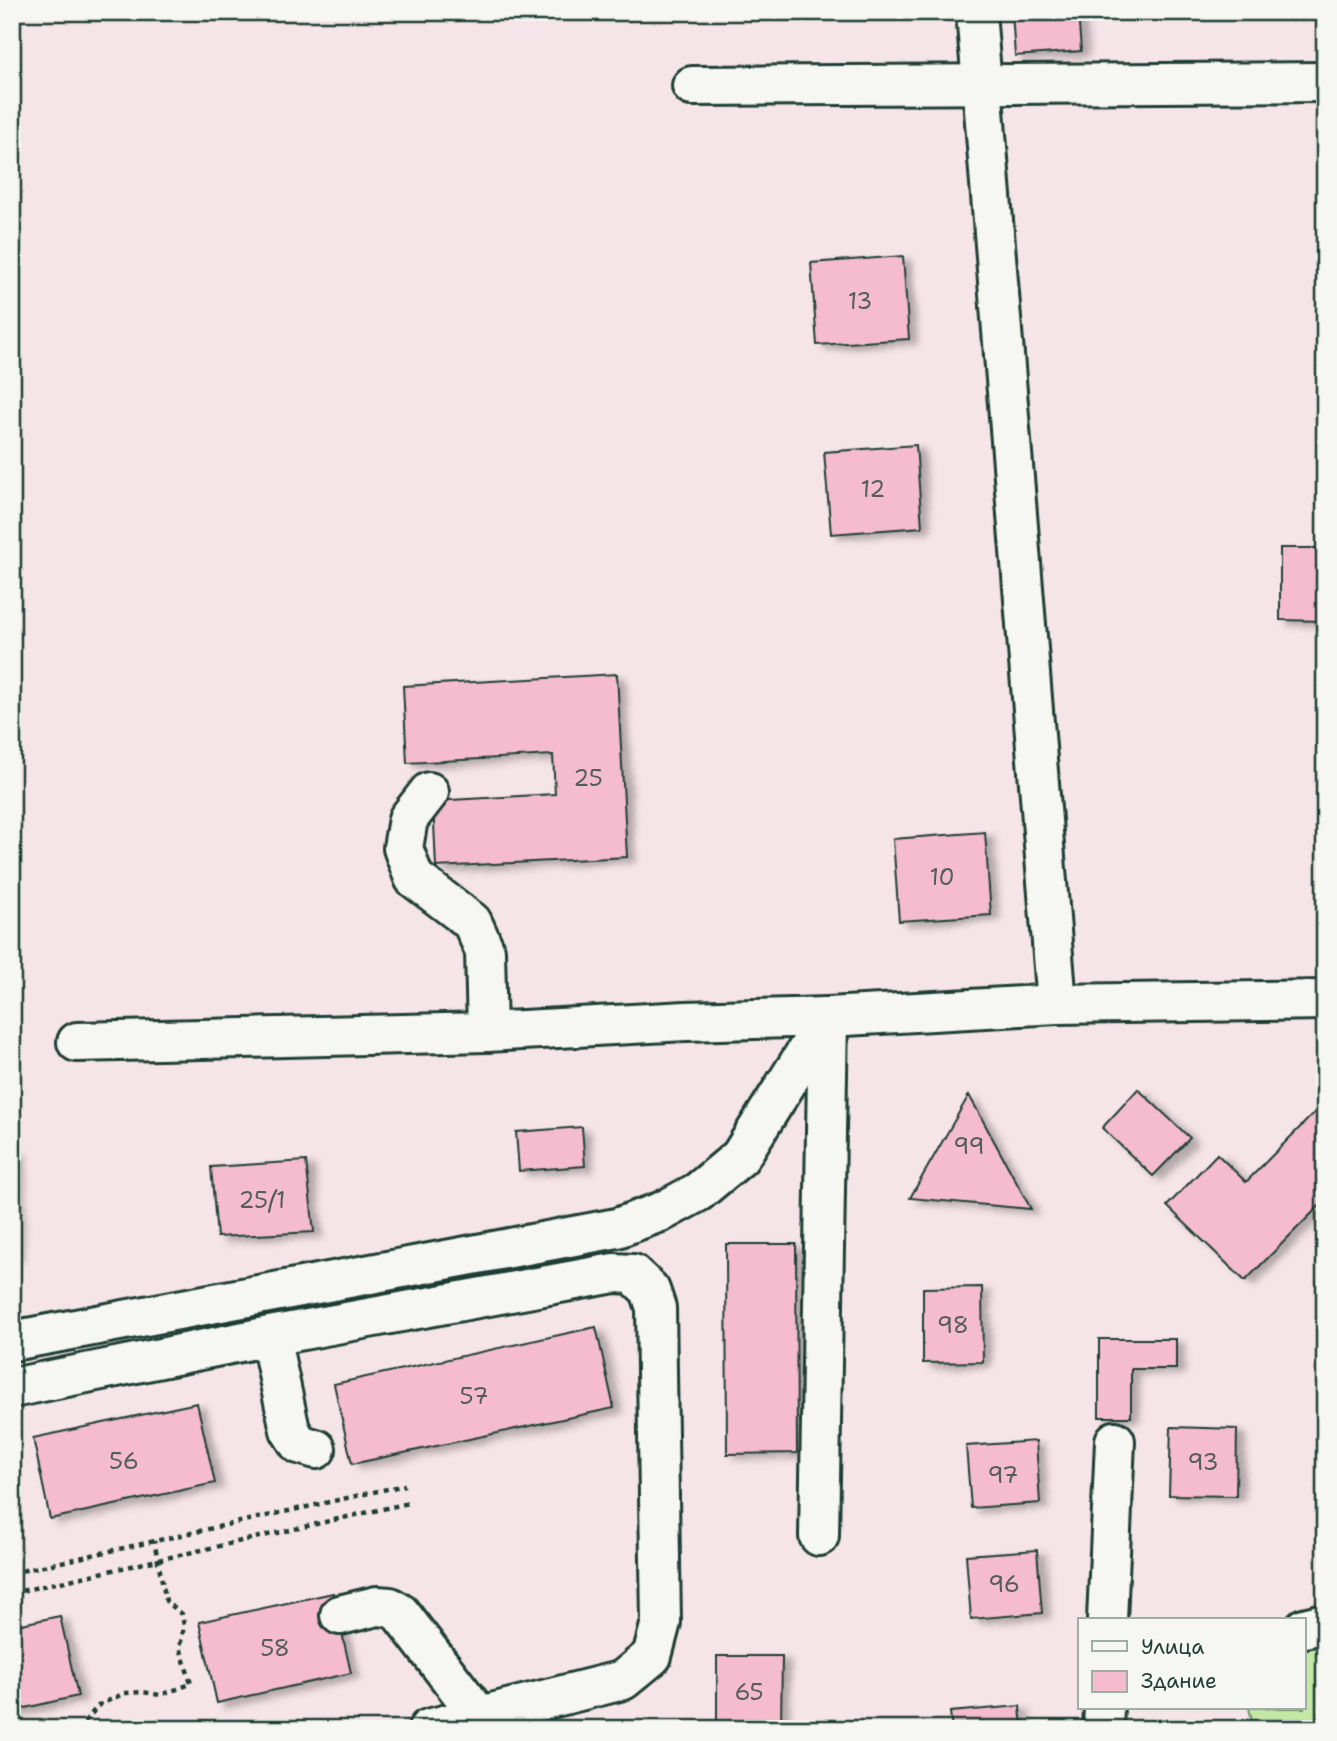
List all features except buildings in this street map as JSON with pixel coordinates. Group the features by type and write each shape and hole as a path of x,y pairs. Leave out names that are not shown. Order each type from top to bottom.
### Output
{"street":[{"path":"976,12 1058,1004"},
{"path":"692,86 1325,82"},
{"path":"429,792 408,819 403,848 414,878 472,922 485,951 487,1032"},
{"path":"77,1042 487,1032 1058,1004 1325,1000"},
{"path":"12,1341 617,1228 663,1211 698,1192 740,1157 828,1017"},
{"path":"818,1536 828,1017"},
{"path":"12,1388 270,1336 614,1273 633,1275 650,1290 656,1308 661,1622 652,1656 623,1680 428,1729"},
{"path":"270,1336 290,1430 299,1444 316,1449"},
{"path":"1107,1618 1115,1441"},
{"path":"340,1615 377,1606 390,1607 400,1613 480,1717"},
{"path":"1306,1628 1325,1623"},
{"path":"1103,1729 1104,1710"}],"path":[{"path":"12,1573 405,1485"},
{"path":"12,1593 409,1503"},
{"path":"78,1729 99,1705 125,1693 160,1695 191,1684 180,1647 184,1626 182,1614 166,1601 154,1541"}],"green space":[{"path":"1325,1633 1325,1716 1267,1729 1254,1729 1249,1710 1306,1710 1306,1638"}]}
